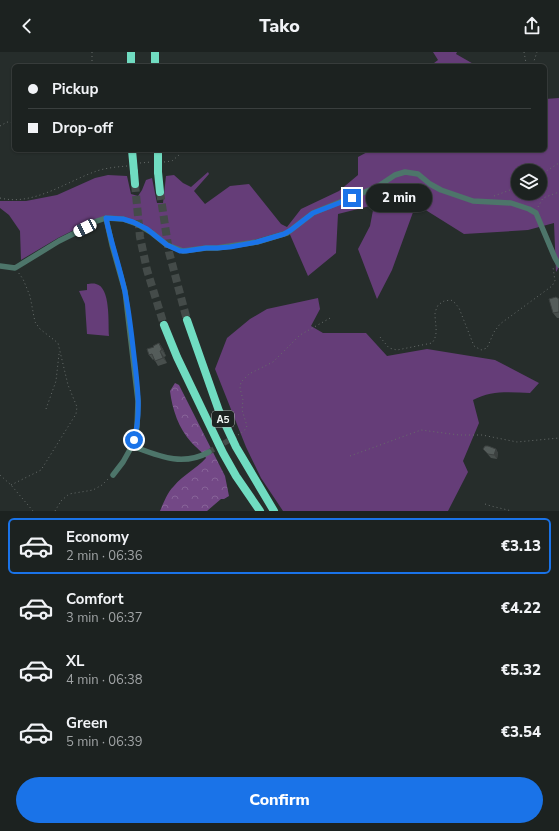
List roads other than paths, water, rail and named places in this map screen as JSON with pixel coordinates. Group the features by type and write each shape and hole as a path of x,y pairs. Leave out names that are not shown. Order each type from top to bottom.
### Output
{"highway":[{"path":"131,52 131,64"},
{"path":"155,52 155,64"},
{"path":"132,152 131,169 135,184"},
{"path":"158,152 160,192"},
{"name":"Α5","path":"187,320 219,411 236,447 274,511"},
{"name":"Α5","path":"164,325 185,375 223,453 238,480 260,511"}],"street":[{"path":"0,266 15,268 58,241 94,222 106,218 123,219 138,224 167,245 180,251 230,247 257,242 284,234 313,213 371,189 395,175 405,172 418,174 430,184 441,190 473,201 511,203 536,213 555,258 556,265"},
{"path":"106,218 125,291 133,351 138,410 137,427 132,446 123,462 113,475"},
{"path":"132,446 160,456 179,459 194,458 209,452"}],"tunnel":[{"path":"135,184 140,237 147,270 164,325"},
{"path":"160,192 169,252 187,320"},
{"path":"209,452 238,435"}]}
